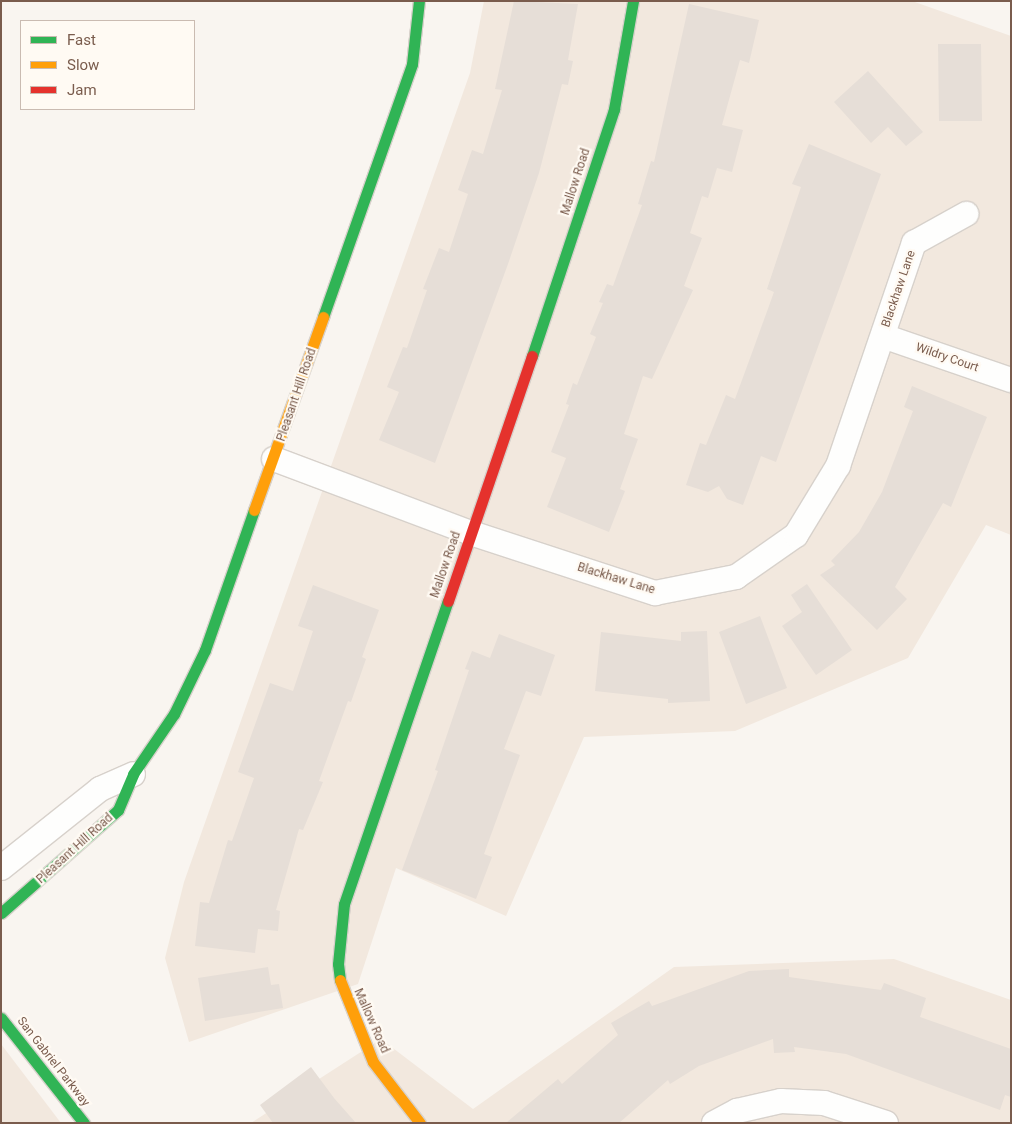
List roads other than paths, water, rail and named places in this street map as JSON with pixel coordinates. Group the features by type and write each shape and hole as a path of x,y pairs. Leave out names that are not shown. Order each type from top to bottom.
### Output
{"street":[{"name":"Pleasant Hill Road","path":"1,913 118,810 133,774 174,714 205,650 412,64 419,1"},
{"name":"Mallow Road","path":"420,1123 373,1062 342,990 338,964 344,904 614,109 633,1"},
{"name":"Blackhaw Lane","path":"274,459 471,533 655,593 736,577 796,535 838,466 914,243 966,214"},
{"name":"Wildry Court","path":"883,336 1011,380"},
{"path":"1,868 100,789 133,774"},
{"name":"San Gabriel Parkway","path":"1,1018 84,1123"},
{"path":"714,1123 737,1110 781,1102 824,1103 886,1123"}]}
